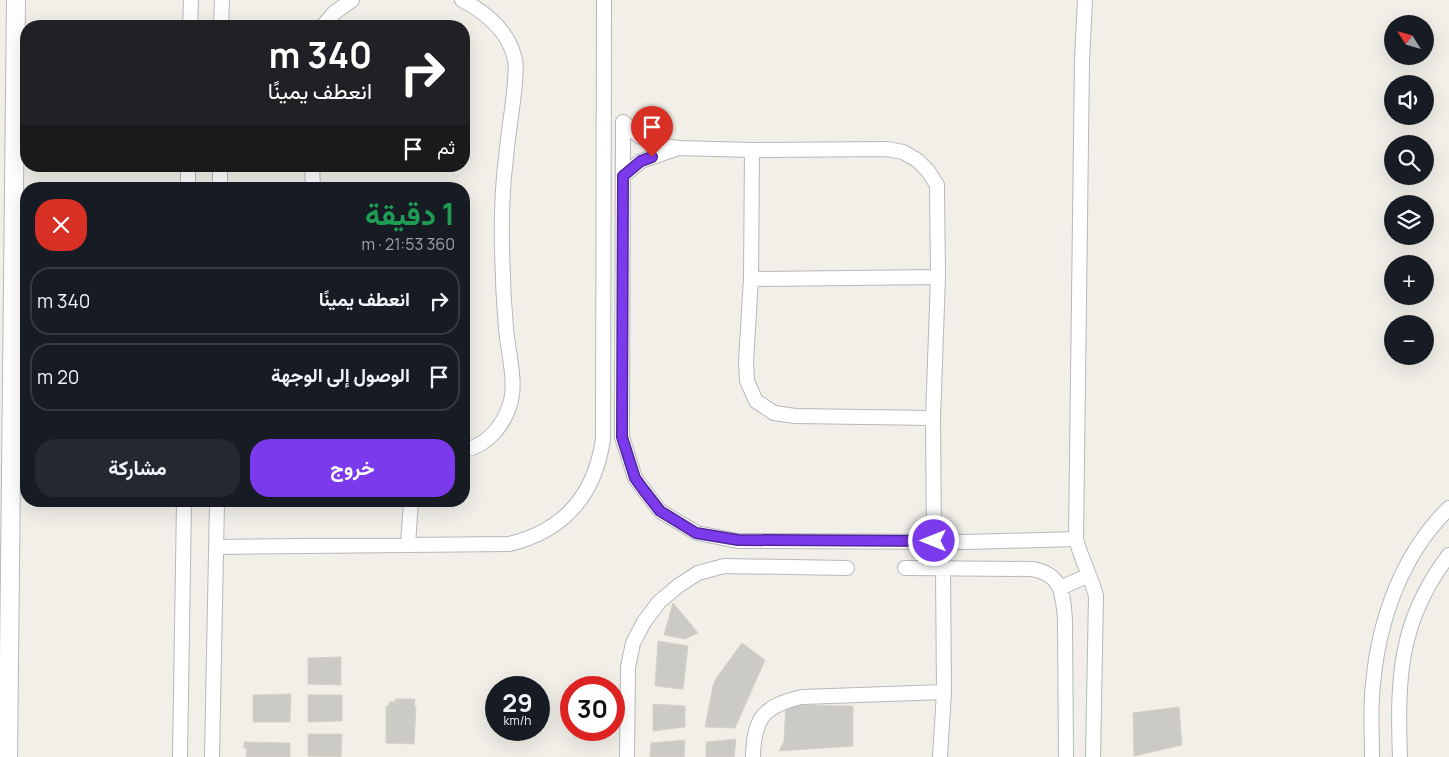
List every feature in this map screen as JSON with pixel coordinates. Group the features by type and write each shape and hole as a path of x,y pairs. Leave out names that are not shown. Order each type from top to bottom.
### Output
{"street":[{"path":"8,757 16,0"},
{"path":"190,20 191,0"},
{"path":"222,0 222,20"},
{"path":"328,20 334,12 352,0"},
{"path":"462,0 476,7 494,22 509,39 516,62 505,160 502,223 506,328 512,381 511,402 503,422 488,438 470,449"},
{"path":"216,547 508,544 535,536 559,522 569,513 586,491 598,466 603,432 604,0"},
{"path":"1085,0 1082,60 1076,539 1096,596 1093,757"},
{"path":"934,541 933,418 938,277 937,185 928,171 917,160 903,152 887,149 752,150 679,148 658,145 639,136 623,122 622,437 635,478 660,511 696,533 738,540 934,541 1076,539"},
{"path":"623,176 641,161 679,148"},
{"path":"752,150 751,279 746,360 747,381 756,401 774,413 795,416 933,418"},
{"path":"751,279 938,277"},
{"path":"180,757 184,507"},
{"path":"212,757 217,507"},
{"path":"408,545 411,507"},
{"path":"1372,757 1372,685 1378,642 1391,600 1410,560 1434,523 1449,508"},
{"path":"1400,757 1400,685 1404,646 1417,607 1436,571 1449,555"},
{"path":"626,757 628,667 633,643 644,622 659,602 678,586 698,573 724,566 847,568"},
{"path":"905,568 1039,570 1052,577 1060,588 1063,597 1065,620 1066,757"},
{"path":"940,757 944,692 943,568"},
{"path":"1060,588 1088,575"},
{"path":"753,757 757,725 764,714 786,700 802,697 944,692"}],"building":[{"path":"673,603 698,633 685,639 664,635"},
{"path":"658,641 688,646 683,689 655,686"},
{"path":"742,643 765,660 735,728 705,727 713,686 717,677"},
{"path":"341,657 341,685 308,684 308,658"},
{"path":"291,694 290,722 253,722 253,695"},
{"path":"308,695 342,695 342,721 308,722"},
{"path":"395,699 415,699 414,744 386,743 386,706 389,706 389,702 396,702"},
{"path":"653,704 685,706 685,727 653,731"},
{"path":"786,705 853,706 853,746 779,751 784,741"},
{"path":"1179,707 1182,745 1134,756 1133,713"},
{"path":"308,734 342,734 341,757 308,756"},
{"path":"736,739 734,757 706,757 706,742"},
{"path":"685,740 684,757 650,757 651,743"},
{"path":"244,742 290,743 290,757 246,757 247,749 244,748"}],"route":[{"path":"652,157 641,161 623,176 622,437 635,478 660,511 696,533 738,540 934,541"}]}
